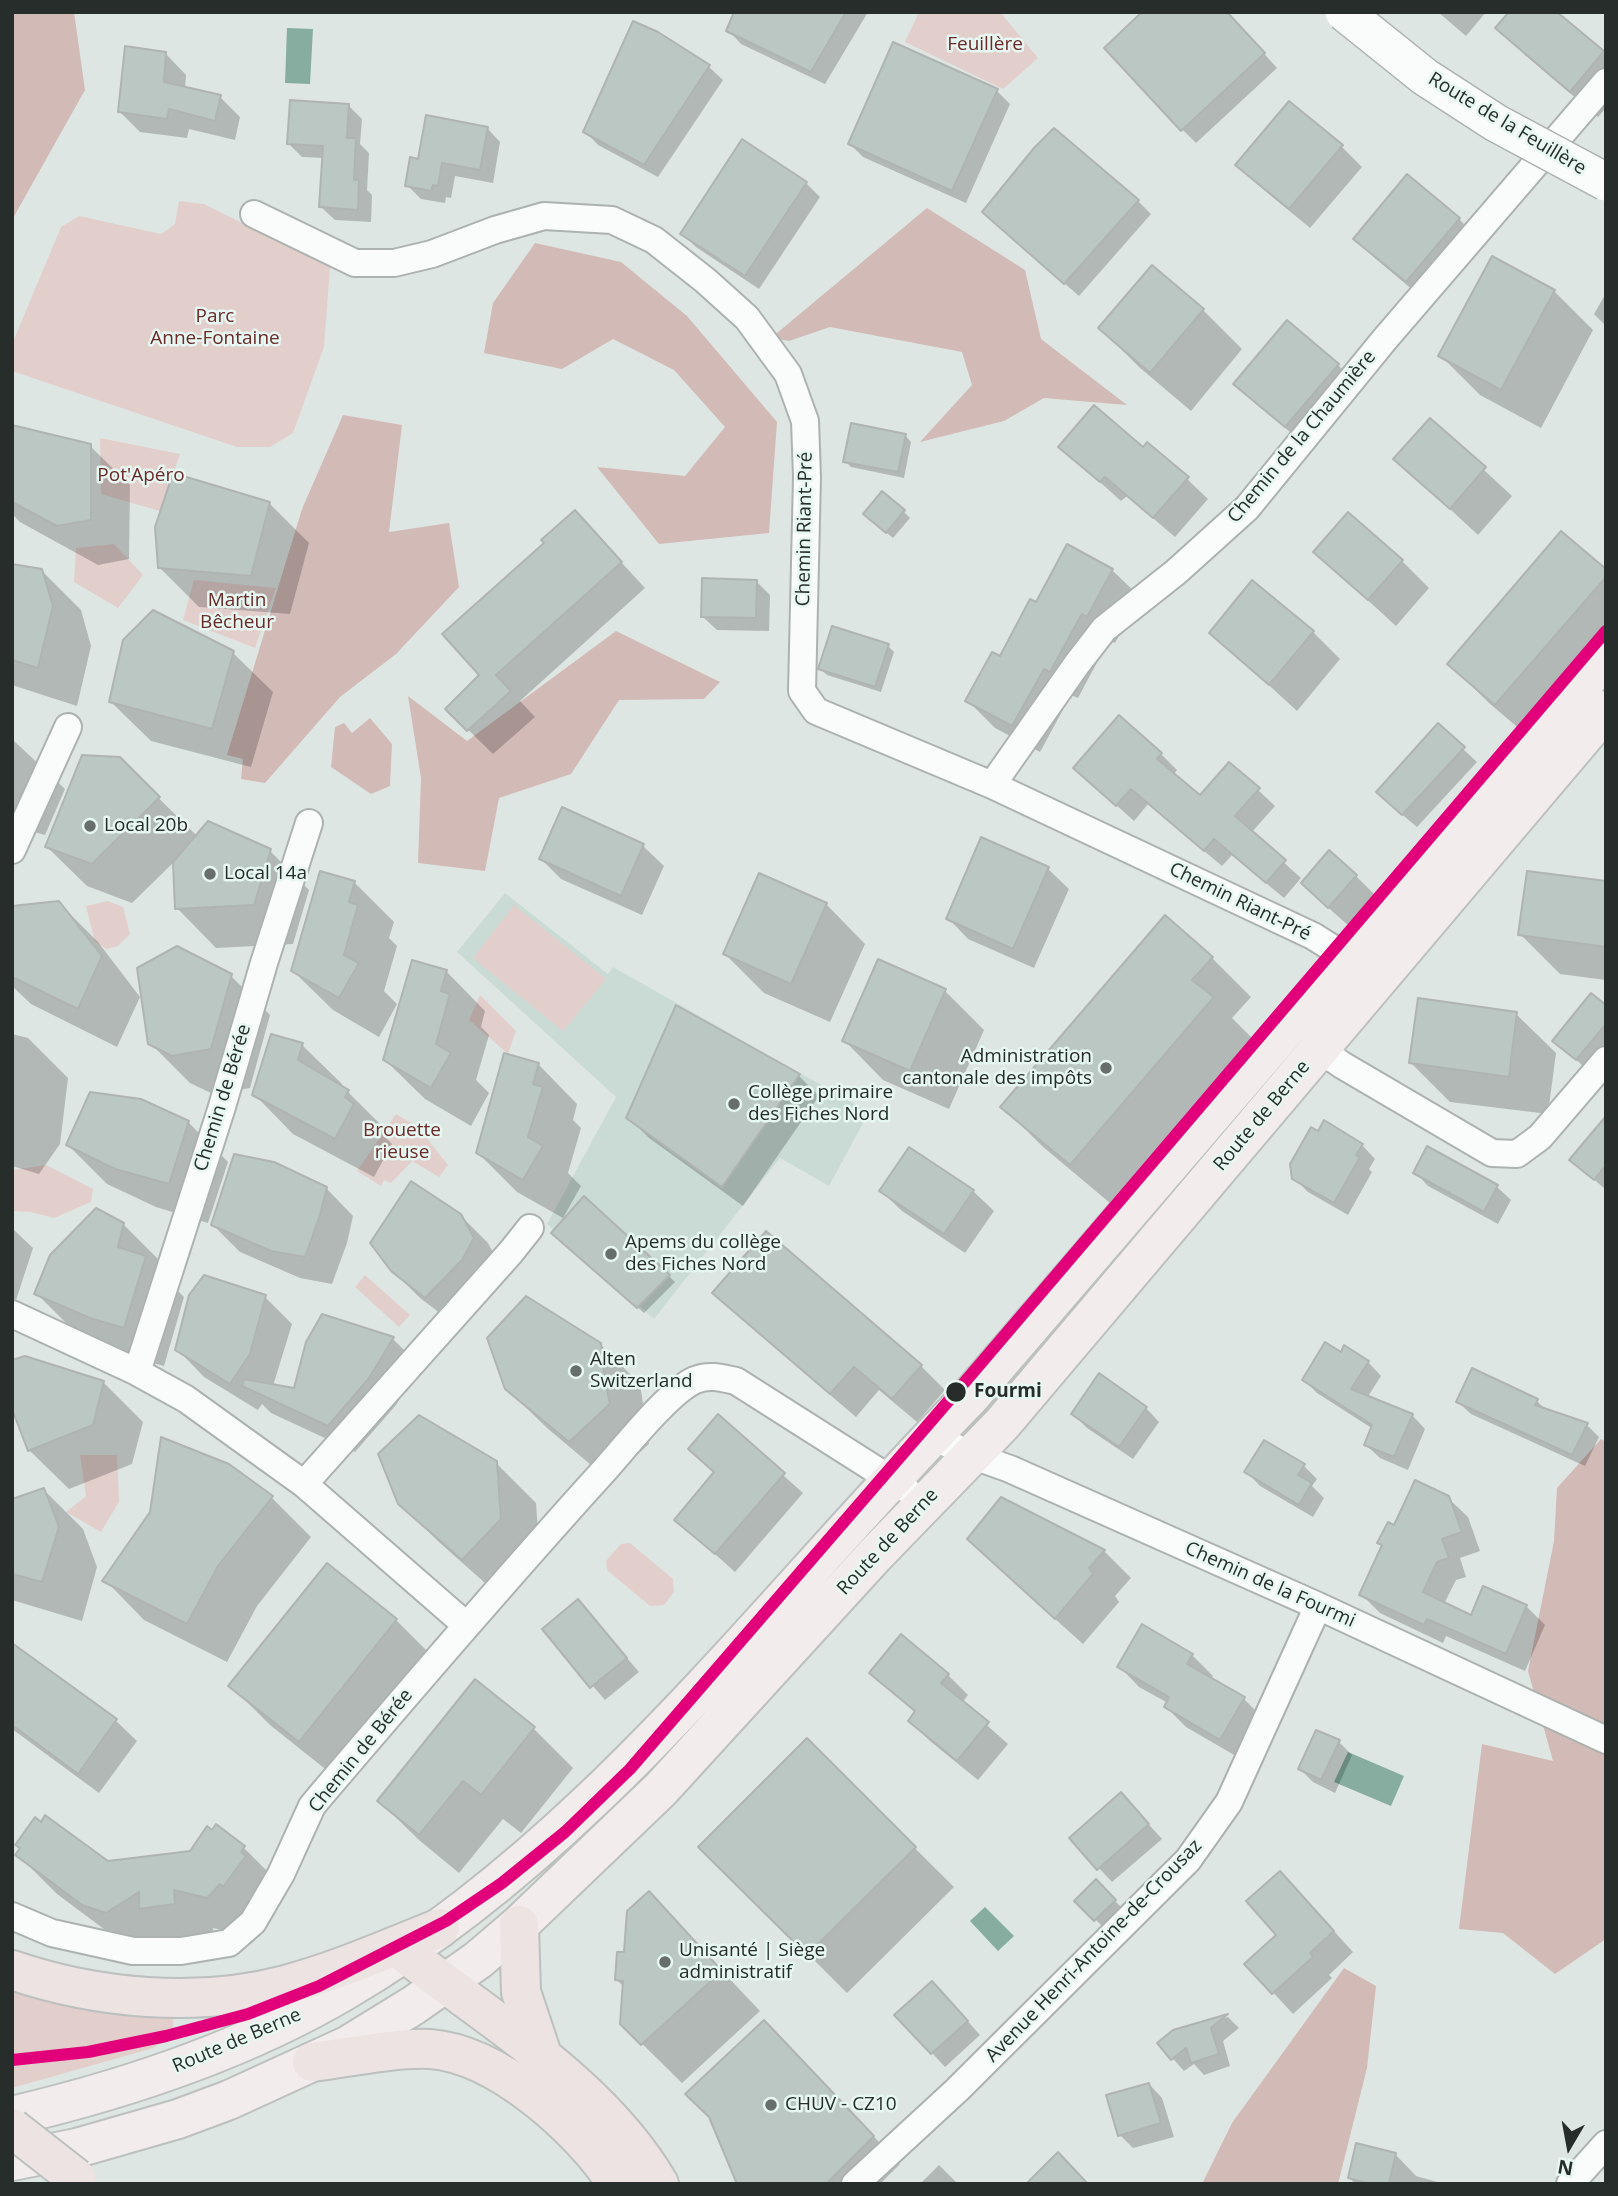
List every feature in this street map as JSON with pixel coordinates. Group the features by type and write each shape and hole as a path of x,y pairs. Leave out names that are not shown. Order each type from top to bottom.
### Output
{"highway":[{"path":"519,1925 521,1992 543,2058"},
{"path":"12,1970 54,1982 116,1993 202,1998 286,1985 440,1928"},
{"path":"405,1953 543,2058 599,2107 620,2129 659,2184"},
{"path":"312,2062 430,2049 479,2061 506,2076 563,2122 593,2153 617,2184"},
{"path":"12,2128 79,2181"}],"main road":[{"name":"Route de la Feuillère","path":"1343,12 1425,77 1496,123 1606,182"},
{"name":"Route de Berne","path":"12,2116 112,2089 221,2050 335,1996 440,1928 537,1851 629,1764 969,1398 1606,657"},
{"name":"Route de Berne","path":"12,2161 77,2148 178,2119 229,2100 349,2046 387,2024 444,1984 519,1925 661,1789 925,1501 1002,1424 1606,710"}],"street":[{"name":"Chemin de la Chaumière","path":"992,785 1077,663 1104,629 1176,572 1247,508 1385,339 1606,82"},
{"name":"Chemin Riant-Pré","path":"254,214 355,263 394,263 432,254 495,230 544,216 612,219 653,240 706,281 747,318 788,374 805,421 807,477 802,691 816,711 992,785 1313,936 1348,958"},
{"path":"12,850 68,727"},
{"name":"Chemin de Bérée","path":"137,1373 309,824"},
{"path":"1319,1049 1492,1153 1517,1154 1540,1137 1606,1060"},
{"path":"304,1485 530,1228"},
{"path":"12,1314 186,1399 304,1485 466,1625"},
{"name":"Chemin de Bérée","path":"12,1916 52,1933 133,1951 181,1951 229,1943 253,1922 281,1874 312,1806 466,1625 673,1395 695,1380 714,1376 736,1381 925,1501"},
{"name":"Chemin de la Fourmi","path":"932,1436 1318,1606 1606,1740"},
{"name":"Avenue Henri-Antoine-de-Crousaz","path":"855,2184 971,2076 1188,1860 1229,1802 1318,1606"},
{"path":"1570,2184 1606,2144"}],"shaded area":[{"path":"12,12 74,12 85,90 12,220"},
{"path":"287,28 313,29 310,84 285,83"},
{"path":"927,208 1025,270 1041,339 1127,405 1044,398 1004,421 920,442 972,385 962,352 830,327 789,341 771,338"},
{"path":"535,243 621,262 687,316 777,422 769,533 659,544 597,467 685,476 725,427 674,370 613,339 562,369 484,353 493,303"},
{"path":"343,415 402,425 389,532 449,523 459,587 396,654 340,697 265,783 241,779 243,759 227,755 302,509"},
{"path":"616,631 720,682 704,699 619,700 571,774 499,798 485,871 418,863 421,778 408,696 467,741"},
{"path":"370,718 392,744 390,786 371,794 331,767 335,727 344,723 352,733"},
{"name":"Collège primaire des Fiches Nord","path":"505,893 608,974 613,967 869,1112 829,1186 780,1158 654,1319 547,1224 616,1097 457,952"},
{"path":"1601,1439 1606,1442 1606,1936 1603,1941 1555,1974 1503,1933 1459,1929 1482,1744 1553,1761 1528,1671 1554,1541 1557,1488"},
{"path":"1348,1752 1404,1776 1391,1806 1334,1782"},
{"path":"985,1907 1014,1936 998,1951 970,1921"},
{"path":"1344,1968 1376,1986 1367,2068 1338,2184 1202,2184 1232,2123"}],"green space":[{"name":"Feuillère","path":"919,12 1000,12 1038,58 1003,89 905,42"},
{"name":"Parc Anne-Fontaine","path":"179,201 204,204 330,267 324,347 293,433 270,447 237,447 12,371 12,344 61,227 79,216 161,234 175,224"},
{"name":"Pot'Apéro","path":"100,438 180,454 160,511 101,494"},
{"path":"114,544 143,575 118,608 74,582 76,548"},
{"name":"Martin Bêcheur","path":"194,580 276,588 255,648 183,620"},
{"path":"108,901 123,907 130,934 118,946 107,949 95,942 86,906"},
{"path":"514,905 606,979 563,1031 473,958"},
{"path":"480,995 516,1031 508,1054 469,1020"},
{"name":"Brouette rieuse","path":"396,1114 418,1127 448,1165 439,1177 412,1161 391,1183 384,1180 381,1186 357,1171"},
{"path":"46,1165 93,1189 91,1202 54,1218 31,1212 12,1211 12,1170"},
{"path":"365,1275 410,1315 399,1327 355,1287"},
{"path":"80,1455 117,1455 119,1502 101,1532 66,1512 86,1496"},
{"path":"630,1543 673,1579 674,1592 664,1605 650,1606 607,1570 606,1561 621,1544"},
{"path":"12,1982 173,2009 173,2038 150,2049 12,2088"}],"building":[{"path":"734,12 846,12 811,72 726,31"},
{"path":"1142,12 1227,12 1265,53 1181,131 1104,48"},
{"path":"1509,12 1557,12 1604,51 1570,92 1495,28"},
{"path":"633,21 658,32 710,65 644,165 583,132"},
{"path":"893,42 998,89 952,191 848,144"},
{"path":"125,46 166,52 164,82 221,95 215,121 169,109 167,119 118,112"},
{"path":"290,100 349,104 347,138 356,138 354,180 359,180 358,210 319,207 323,146 287,144"},
{"path":"1289,101 1343,145 1289,209 1235,165"},
{"path":"426,115 488,127 480,170 442,163 438,186 433,185 431,191 405,186 410,157 418,159"},
{"path":"1054,128 1139,200 1064,284 982,212 1034,148"},
{"path":"742,139 807,182 745,276 680,234"},
{"path":"1407,174 1460,218 1406,282 1353,239"},
{"path":"1492,256 1555,290 1501,390 1438,356"},
{"path":"1152,265 1204,309 1150,373 1098,328"},
{"path":"1287,320 1339,364 1285,427 1233,384"},
{"path":"1094,405 1143,447 1147,442 1189,477 1153,518 1105,477 1100,482 1058,447"},
{"path":"1430,418 1486,467 1450,509 1393,459"},
{"path":"851,423 906,434 898,472 843,462"},
{"path":"12,425 91,444 91,520 57,526 12,502"},
{"path":"173,473 270,502 251,576 158,568 155,527"},
{"path":"882,491 905,510 886,533 863,514"},
{"path":"575,510 622,562 496,675 511,691 467,731 445,709 479,675 442,634 544,543 541,540"},
{"path":"1348,512 1403,560 1368,600 1313,552"},
{"path":"1561,531 1606,569 1606,577 1495,705 1447,664"},
{"path":"1067,544 1113,569 1087,617 1082,614 1050,672 1044,669 1012,726 965,701 992,652 1000,656 1030,599 1036,602"},
{"path":"12,564 42,569 53,606 38,668 12,660"},
{"path":"702,578 757,580 756,618 701,617"},
{"path":"1252,580 1314,631 1269,685 1209,633"},
{"path":"153,610 234,651 212,729 109,702 123,640"},
{"path":"832,626 889,644 875,687 818,669"},
{"path":"1119,715 1162,753 1157,759 1200,795 1229,762 1260,788 1235,816 1286,860 1266,883 1214,839 1204,851 1131,789 1116,806 1073,768"},
{"path":"1438,723 1465,747 1402,815 1376,792"},
{"path":"82,755 120,757 160,797 92,864 45,847"},
{"path":"562,807 644,844 621,896 539,859"},
{"path":"208,821 271,849 254,905 175,909 173,862"},
{"path":"981,837 1049,867 1013,949 946,919"},
{"path":"1329,850 1357,875 1328,908 1301,883"},
{"path":"320,871 355,881 349,902 358,905 344,955 359,963 339,998 291,971"},
{"path":"1527,871 1606,881 1606,947 1518,935"},
{"path":"759,873 827,903 791,984 723,954"},
{"path":"59,901 102,956 78,1009 12,977 12,906"},
{"path":"1165,915 1213,957 1192,980 1214,997 1070,1165 1000,1107"},
{"path":"177,946 232,974 211,1049 172,1056 148,1044 137,968"},
{"path":"878,959 946,989 910,1071 842,1041"},
{"path":"412,960 447,970 441,991 450,994 436,1044 451,1053 431,1088 383,1060"},
{"path":"1591,993 1606,1005 1606,1024 1576,1060 1552,1041"},
{"path":"1418,998 1517,1012 1509,1077 1409,1063"},
{"path":"676,1005 800,1074 722,1187 626,1118"},
{"path":"271,1034 303,1043 298,1060 349,1090 345,1097 354,1104 335,1139 252,1095"},
{"path":"504,1053 539,1063 533,1084 543,1087 528,1137 543,1146 523,1180 476,1153"},
{"path":"90,1092 141,1099 189,1121 169,1184 115,1169 66,1145"},
{"path":"1606,1116 1606,1165 1594,1180 1569,1160"},
{"path":"1324,1120 1363,1144 1356,1155 1360,1157 1334,1203 1292,1179 1290,1164 1311,1127 1318,1131"},
{"path":"1427,1146 1498,1185 1484,1212 1413,1173"},
{"path":"909,1147 974,1190 944,1234 879,1191"},
{"path":"234,1154 274,1162 327,1187 305,1257 271,1251 211,1225"},
{"path":"411,1181 461,1214 474,1238 462,1260 425,1298 391,1271 370,1243"},
{"name":"Apems du collège des Fiches Nord","path":"584,1196 670,1275 637,1308 551,1233"},
{"path":"96,1208 124,1223 118,1247 146,1256 124,1328 90,1318 34,1294 50,1255"},
{"path":"766,1231 922,1365 892,1399 854,1367 830,1394 712,1293"},
{"path":"204,1275 266,1295 250,1354 230,1384 175,1350 189,1295"},
{"path":"526,1296 601,1343 610,1404 569,1442 505,1389 487,1338"},
{"path":"322,1314 394,1337 369,1378 328,1426 242,1386 244,1379 294,1388 306,1342"},
{"path":"1325,1342 1341,1352 1344,1345 1369,1361 1351,1389 1413,1414 1394,1457 1364,1445 1372,1425 1302,1380"},
{"path":"25,1356 104,1381 93,1425 28,1451 12,1409 12,1360"},
{"path":"1472,1368 1538,1399 1535,1405 1588,1423 1572,1455 1456,1402"},
{"path":"1099,1373 1147,1407 1119,1447 1071,1414"},
{"path":"718,1414 785,1473 715,1554 674,1520 714,1472 688,1449"},
{"path":"419,1415 497,1461 501,1519 462,1560 398,1504 378,1454"},
{"path":"161,1437 229,1464 273,1496 218,1566 187,1624 102,1581 150,1512"},
{"path":"1264,1440 1305,1464 1298,1475 1312,1483 1299,1505 1244,1472"},
{"path":"1415,1480 1449,1496 1462,1532 1442,1539 1449,1558 1437,1562 1423,1592 1471,1615 1483,1586 1527,1605 1506,1654 1427,1619 1424,1625 1359,1595 1382,1545 1377,1543 1388,1522 1394,1525"},
{"path":"44,1488 59,1527 42,1582 12,1574 12,1499"},
{"path":"1001,1497 1105,1550 1089,1568 1093,1574 1055,1619 967,1539"},
{"path":"327,1563 397,1619 299,1742 228,1686"},
{"path":"578,1599 627,1658 590,1688 542,1629"},
{"path":"1142,1624 1193,1654 1187,1664 1245,1697 1220,1740 1164,1707 1169,1697 1117,1667"},
{"path":"901,1634 949,1674 941,1683 989,1722 957,1761 908,1721 915,1711 869,1673"},
{"path":"12,1643 117,1719 78,1774 12,1725"},
{"path":"475,1679 535,1727 481,1795 463,1781 419,1835 377,1801"},
{"path":"1316,1730 1340,1740 1321,1780 1298,1769"},
{"path":"807,1738 916,1847 807,1955 698,1847"},
{"path":"1121,1792 1149,1824 1097,1870 1069,1838"},
{"path":"45,1815 108,1861 190,1851 207,1826 212,1830 216,1824 245,1846 241,1852 246,1856 223,1887 220,1884 207,1898 174,1890 175,1904 139,1909 139,1892 106,1913 82,1905 15,1855 20,1848 15,1845 35,1817 41,1822"},
{"path":"1280,1871 1334,1931 1310,1953 1313,1957 1272,1994 1244,1964 1276,1935 1246,1901"},
{"path":"1096,1879 1116,1900 1094,1921 1074,1901"},
{"name":"Unisanté | Siège administratif","path":"649,1891 722,1971 641,2045 620,2024 623,1981 615,1980 617,1952 624,1952 627,1911"},
{"path":"932,1981 968,2021 931,2054 894,2015"},
{"path":"1228,2014 1211,2028 1219,2054 1191,2063 1186,2048 1171,2060 1157,2043 1173,2030"},
{"name":"CHUV - CZ10","path":"764,2020 874,2136 826,2184 737,2184 709,2117 685,2094"},
{"path":"1149,2083 1161,2123 1118,2136 1106,2095"},
{"path":"1356,2143 1396,2153 1389,2184 1371,2184 1348,2178"},
{"path":"1058,2152 1088,2184 1026,2184"}],"transit line":[{"path":"12,2060 88,2052 166,2036 248,2014 319,1986 446,1921 502,1883 565,1832 630,1769 958,1390 1606,631"}],"place":[{"name":"Local 20b","path":"90,826"},
{"name":"Local 14a","path":"210,874"},
{"name":"Administration cantonale des impôts","path":"1106,1068"},
{"name":"Collège primaire des Fiches Nord","path":"734,1104"},
{"name":"Apems du collège des Fiches Nord","path":"611,1254"},
{"name":"Alten Switzerland","path":"576,1371"},
{"name":"Fourmi","path":"956,1392"},
{"name":"Unisanté | Siège administratif","path":"665,1962"},
{"name":"CHUV - CZ10","path":"771,2105"}]}
